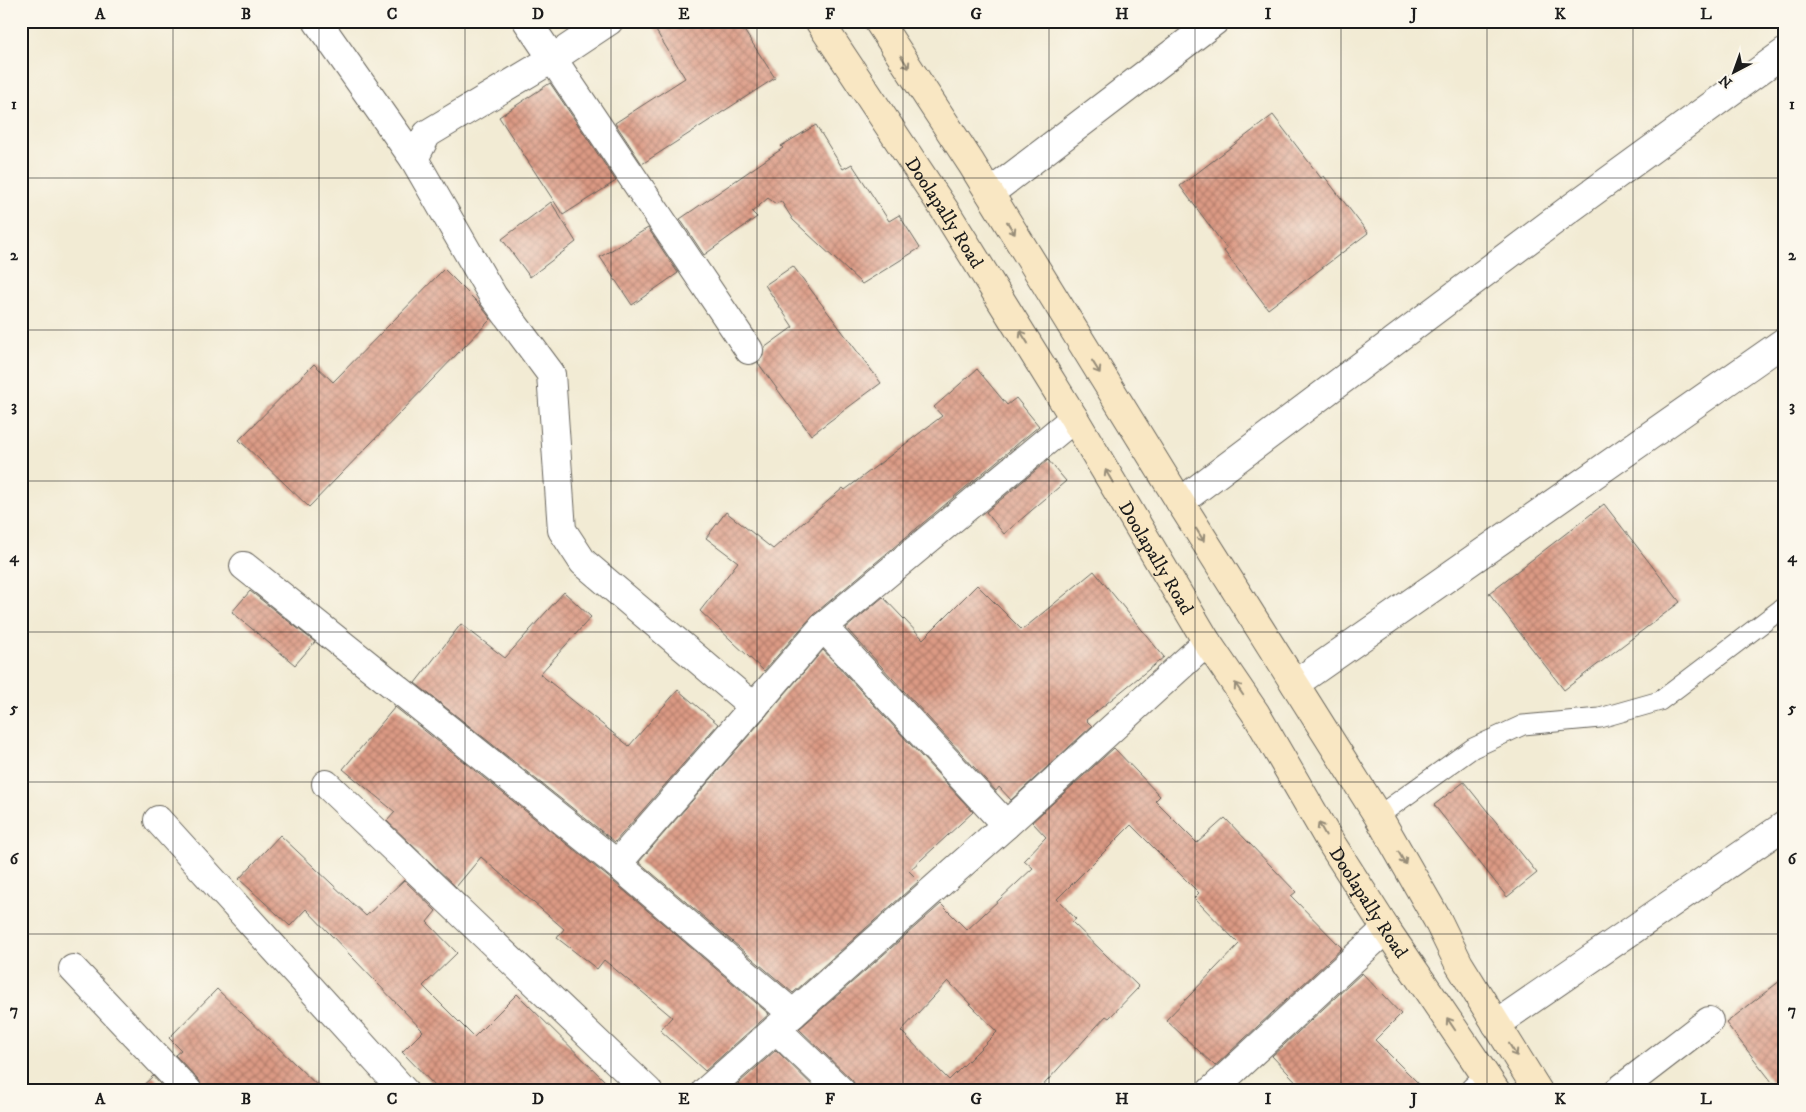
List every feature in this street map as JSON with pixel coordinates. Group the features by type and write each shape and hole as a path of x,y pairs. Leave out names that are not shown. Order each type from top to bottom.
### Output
{"main road":[{"name":"Doolapally Road","path":"819,21 946,212 1074,418 1207,642 1256,714 1328,838 1486,1087"},
{"path":"878,21 990,193 1180,502 1378,816 1437,919 1459,964 1538,1091"}],"street":[{"path":"317,21 414,159 493,296 551,374 562,530 583,562 754,707"},
{"path":"527,21 749,350"},
{"path":"414,159 427,134 552,59 609,21"},
{"path":"990,193 1215,21"},
{"path":"1180,502 1567,212 1785,52"},
{"path":"1295,684 1785,341"},
{"path":"617,864 823,627 1074,418"},
{"path":"244,566 617,864 784,1021 841,1091"},
{"path":"823,627 1006,825"},
{"path":"706,1091 1006,825 1207,642"},
{"path":"326,784 648,1091"},
{"path":"158,820 404,1091"},
{"path":"1496,1024 1785,825"},
{"path":"1211,1091 1386,929"},
{"path":"73,970 188,1091"},
{"path":"1618,1091 1709,1021"}],"lane":[{"path":"1378,816 1473,748 1523,726 1600,718 1660,700 1785,606"}],"building":[{"path":"650,21 738,21 775,78 642,164 615,123 685,78"},
{"path":"550,83 616,181 563,215 499,117"},
{"path":"1273,115 1321,178 1324,176 1368,233 1268,309 1224,251 1227,249 1180,186"},
{"path":"816,125 843,169 852,164 889,221 899,215 920,248 862,284 793,220 781,201 776,204 768,198 752,212 757,217 704,255 680,219 783,148 781,146"},
{"path":"551,202 576,242 530,277 502,239"},
{"path":"648,228 678,273 632,305 600,257"},
{"path":"793,266 881,383 811,435 758,363 763,356 764,348 793,327 765,285"},
{"path":"444,269 480,305 491,319 309,507 239,440 314,364 333,382"},
{"path":"977,369 1007,405 1016,398 1039,426 813,615 764,671 700,611 738,562 706,538 726,512 773,549 843,488 845,490 942,416 934,407"},
{"path":"1048,460 1066,481 1004,534 986,512"},
{"path":"1604,504 1680,602 1564,690 1489,593"},
{"path":"1094,571 1164,657 1086,720 1092,726 1011,800 999,787 996,791 846,628 883,597 923,639 977,585 1022,630"},
{"path":"250,591 315,642 295,665 232,612"},
{"path":"564,592 591,617 540,674 629,746 678,690 718,724 615,842 415,683 461,624 505,658"},
{"path":"823,650 973,812 909,871 919,881 793,993 639,862"},
{"path":"395,707 607,876 769,1014 705,1071 660,1030 672,1017 604,960 597,969 557,938 564,929 481,857 456,887 387,821 395,812 343,769"},
{"path":"1114,748 1160,796 1155,801 1197,843 1225,818 1296,892 1291,896 1342,948 1215,1066 1166,1020 1239,944 1194,898 1199,893 1131,825 1057,899 1076,919 1072,922 1139,987 1109,1018 1106,1016 1038,1091 856,1091 856,1086 852,1080 799,1029 941,904 967,930 1033,868 1024,860 1046,837 1032,822","holes":["948,981 997,1032 949,1080 901,1031"]},
{"path":"1464,782 1537,873 1507,897 1434,805"},
{"path":"280,835 366,916 404,880 436,911 427,922 457,953 423,986 474,1037 517,994 615,1091 440,1091 402,1052 423,1031 306,909 290,926 239,879"},
{"path":"1362,973 1401,1014 1375,1040 1426,1091 1305,1091 1272,1056"},
{"path":"1785,977 1785,1091 1779,1091 1726,1023"},
{"path":"217,989 323,1091 203,1091 199,1080 175,1055 181,1050 169,1038"},
{"path":"776,1050 818,1091 730,1091"},
{"path":"153,1076 166,1091 137,1091"}]}
